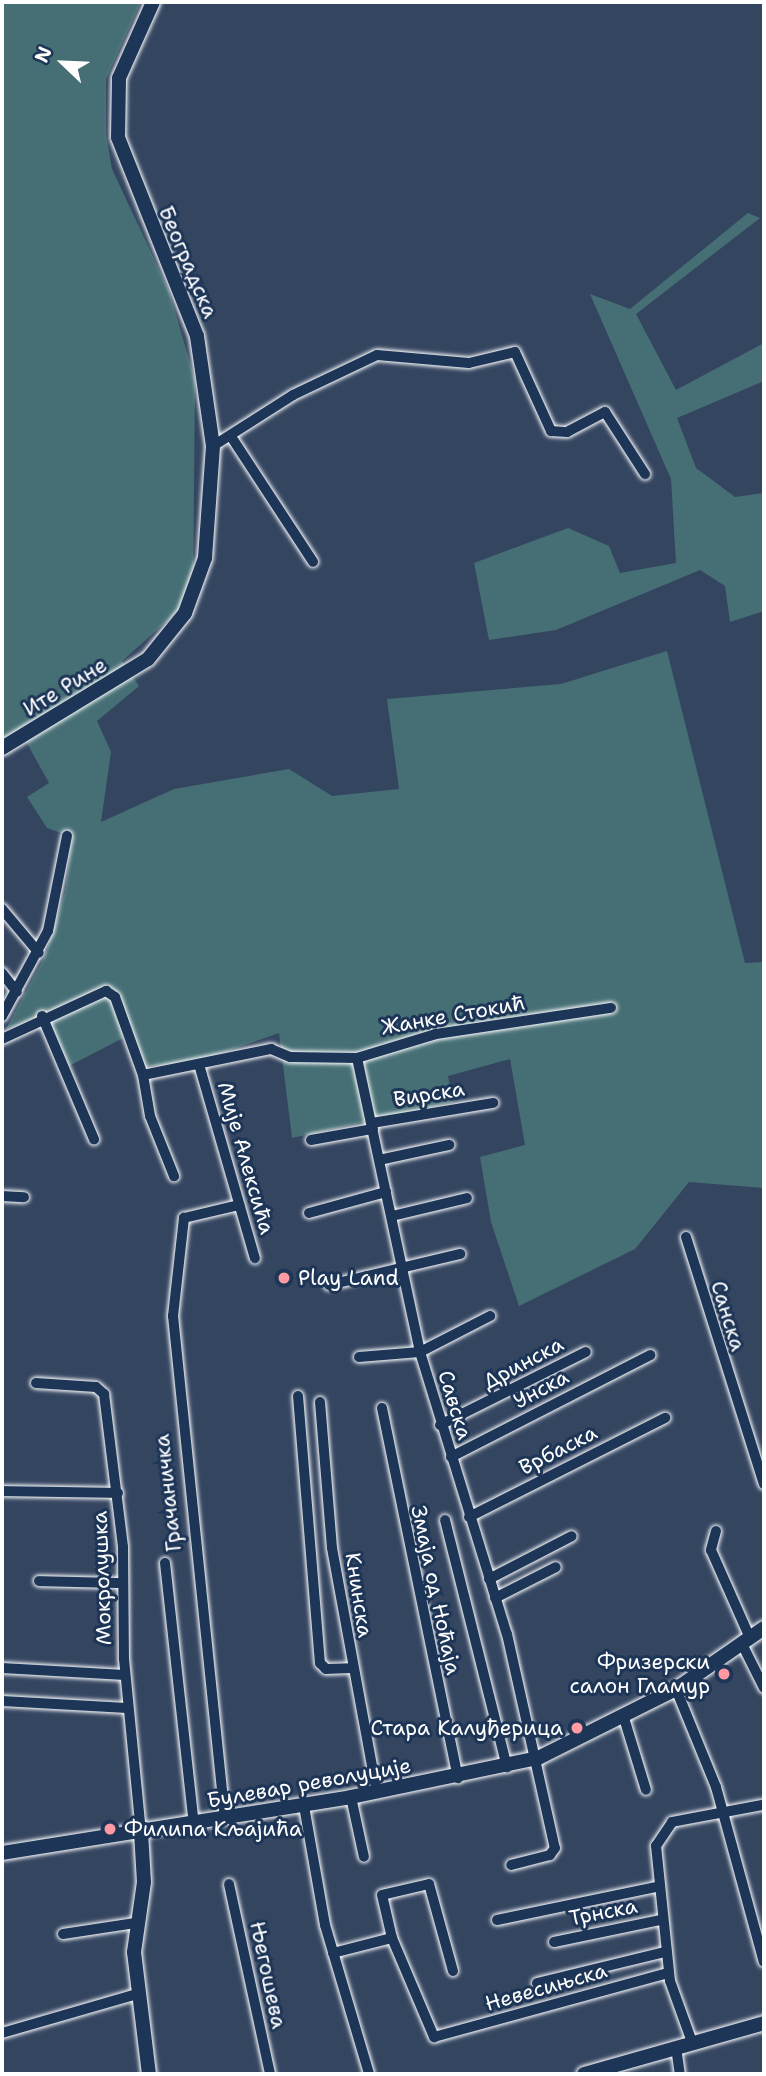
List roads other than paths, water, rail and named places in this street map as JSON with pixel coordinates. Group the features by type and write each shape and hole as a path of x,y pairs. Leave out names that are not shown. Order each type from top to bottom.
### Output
{"street":[{"name":"Београдска","path":"148,659 181,621 199,581 213,446 197,337 118,137 119,78 153,2"},
{"path":"213,446 232,438 293,395 377,355 470,362 515,352 551,431 567,432 605,412 645,474"},
{"path":"232,438 313,562"},
{"name":"Ите Рине","path":"2,748 148,659"},
{"path":"2,1016 39,953 59,893 67,836"},
{"path":"2,909 39,953"},
{"path":"2,973 17,992"},
{"path":"2,1039 42,1016 97,991 109,992 143,1075 150,1116 174,1176"},
{"name":"Жанке Стокић","path":"143,1075 200,1068 271,1049 290,1057 357,1058 436,1034 611,1007"},
{"path":"42,1016 94,1139"},
{"name":"Савска","path":"357,1058 420,1352 440,1425 495,1598 538,1758"},
{"name":"Мије Алексића","path":"200,1068 255,1258"},
{"name":"Вирска","path":"311,1140 493,1103"},
{"path":"379,1160 449,1145"},
{"path":"309,1213 386,1192"},
{"path":"2,1196 23,1198"},
{"path":"392,1216 467,1198"},
{"name":"Грачаничка","path":"225,1819 173,1316 184,1218 239,1205"},
{"name":"Санска","path":"686,1237 764,1484"},
{"path":"329,1285 460,1254"},
{"path":"359,1357 420,1352 490,1316"},
{"name":"Дринска","path":"440,1425 586,1352"},
{"name":"Унска","path":"451,1457 650,1355"},
{"name":"Мокролушка","path":"36,1383 101,1389 118,1493 127,1708 141,1832"},
{"path":"298,1396 320,1663 326,1669 351,1668"},
{"name":"Книнска","path":"320,1402 325,1495 351,1668 377,1792"},
{"name":"Змаја од Ноћаја","path":"382,1408 458,1778"},
{"name":"Врбаска","path":"469,1517 665,1418"},
{"path":"3,1491 118,1493"},
{"path":"445,1520 507,1767"},
{"path":"716,1531 711,1550 764,1688"},
{"path":"489,1580 572,1536"},
{"path":"165,1563 194,1824"},
{"path":"495,1598 556,1567"},
{"path":"38,1581 122,1583"},
{"name":"Булевар револуције","path":"2,1853 304,1806 458,1778 538,1758 624,1718 676,1689 764,1628"},
{"path":"2,1668 125,1675"},
{"path":"676,1689 721,1813 764,1962"},
{"path":"2,1701 127,1708"},
{"path":"624,1718 646,1790"},
{"path":"511,1865 555,1850 538,1758"},
{"path":"351,1797 364,1857"},
{"path":"692,2042 668,1973 660,1920 656,1846 665,1827 762,1805"},
{"path":"304,1806 333,1953 369,2074"},
{"path":"141,1832 144,1882 135,1923 137,1994 149,2074"},
{"name":"Његошева","path":"229,1884 270,2074"},
{"path":"333,1953 392,1938 382,1895 429,1884 453,1971"},
{"path":"497,1920 657,1887"},
{"name":"Трнска","path":"554,1942 660,1920"},
{"path":"64,1934 135,1923"},
{"name":"Невесињска","path":"392,1938 434,2037 668,1973"},
{"path":"537,1983 665,1952"},
{"path":"2,2033 137,1994"},
{"path":"584,2074 764,2023"},
{"path":"676,2046 680,2074"}],"place":[{"name":"Play Land","path":"284,1278"},
{"name":"Фризерски салон Гламур","path":"724,1674"},
{"name":"Стара Калуђерица","path":"577,1728"},
{"name":"Филипа Кљајића","path":"110,1829"}]}
